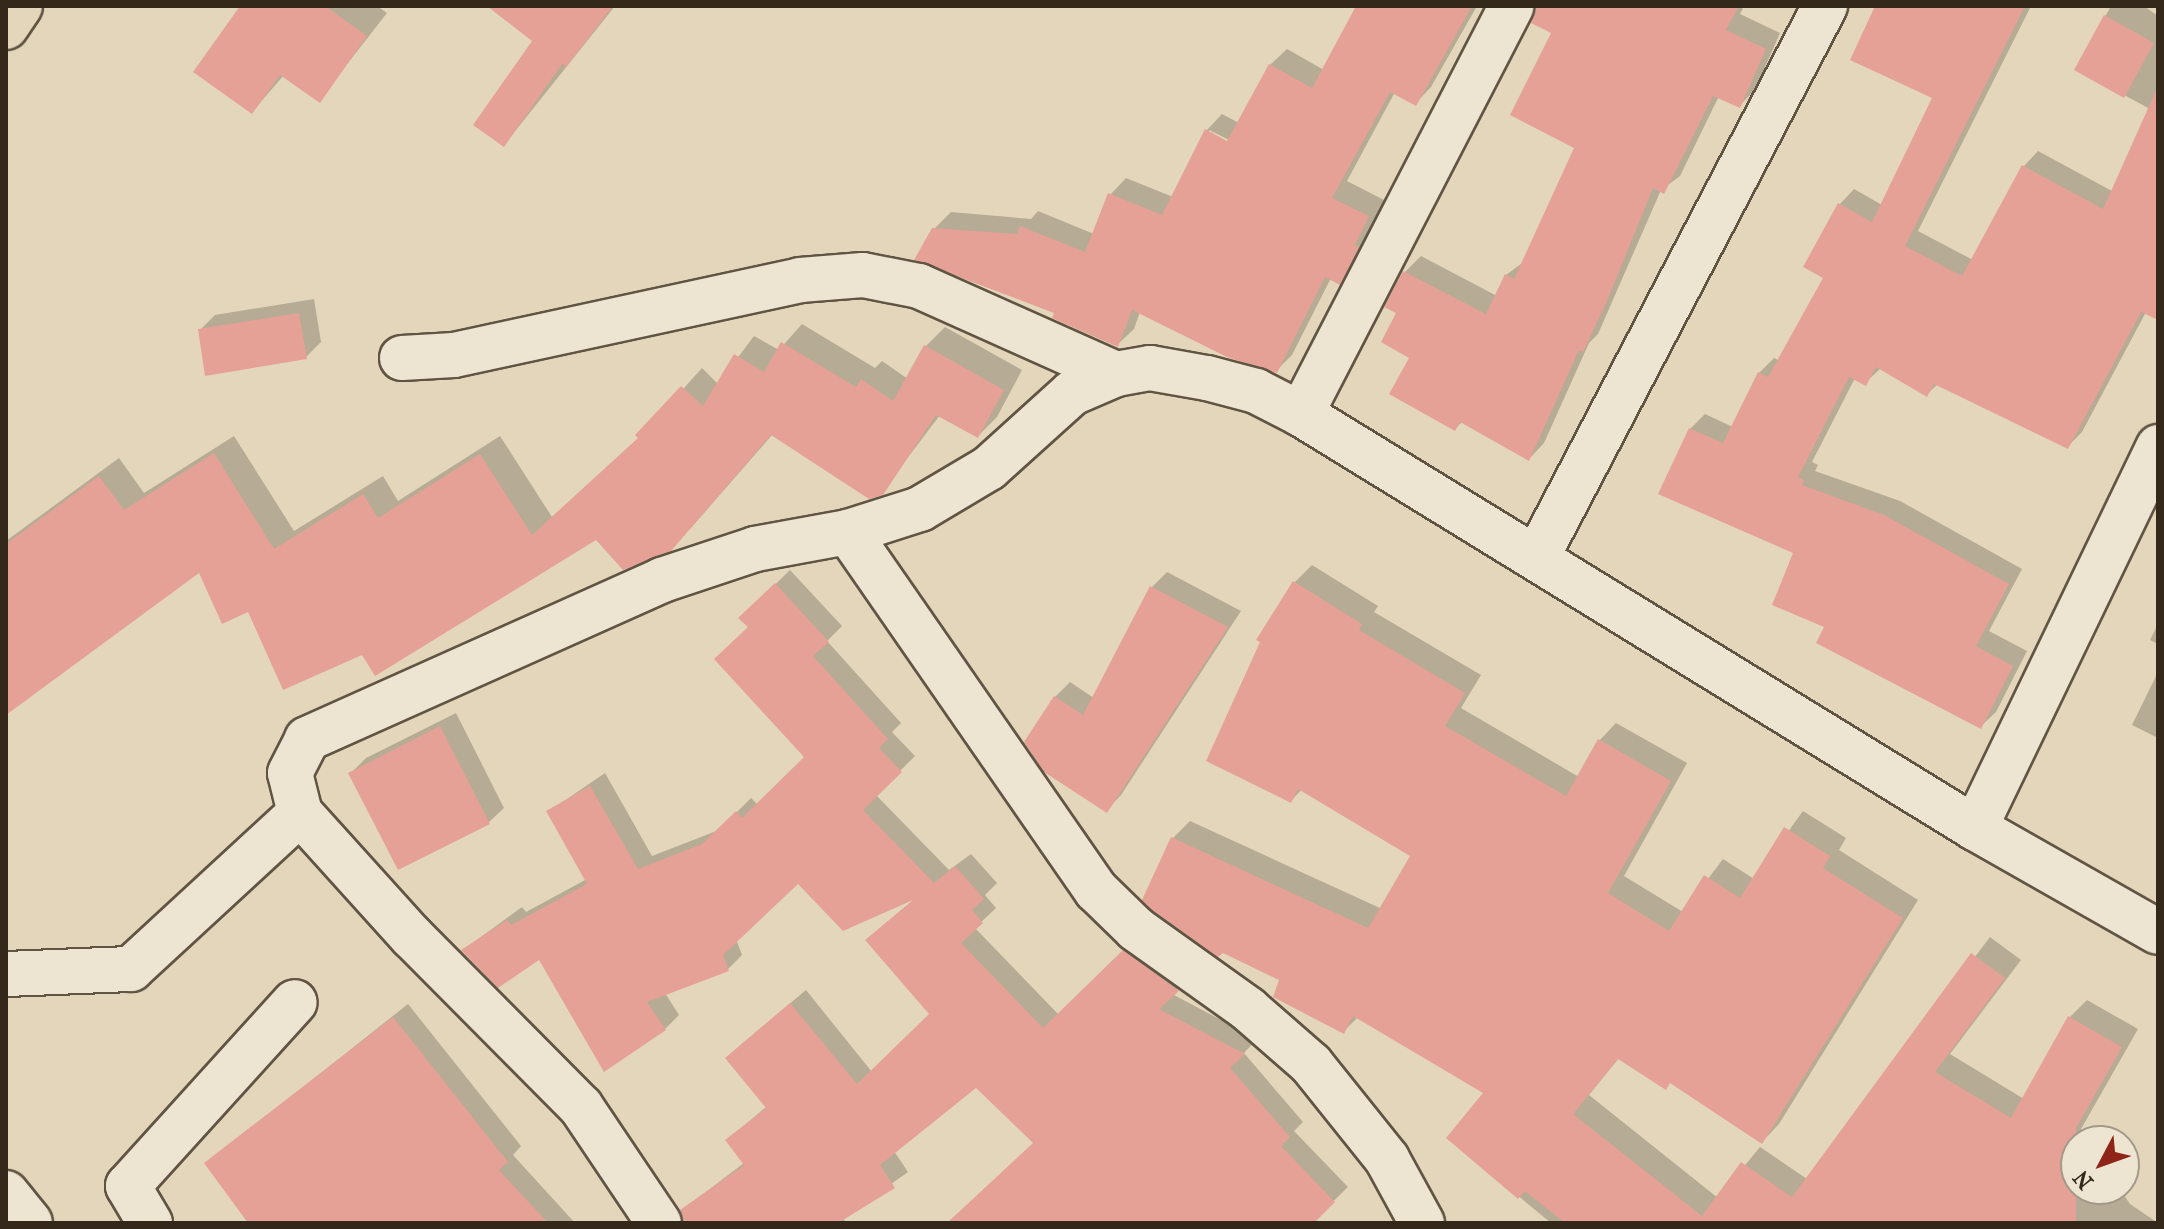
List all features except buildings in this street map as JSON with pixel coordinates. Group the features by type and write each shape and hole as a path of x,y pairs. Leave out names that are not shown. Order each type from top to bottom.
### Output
{"main road":[{"path":"6,27 20,6"}],"street":[{"path":"1301,414 1512,6"},
{"path":"1537,557 1825,6"},
{"path":"402,358 454,355 800,280 863,275 919,286 1116,374"},
{"path":"659,1223 581,1107 412,937 300,813 290,773 307,739 662,580 755,549 848,532 920,509 989,468 1072,393 1116,374 1150,368 1207,378 1256,391 1301,414 1389,473 1537,557 1975,828 2158,932"},
{"path":"1975,828 2158,447"},
{"path":"848,532 1096,890 1136,929 1248,1009 1311,1064 1387,1159 1422,1223"},
{"path":"6,974 131,969 300,813"},
{"path":"150,1223 128,1186 295,1002"},
{"path":"6,1193 30,1223"}]}
